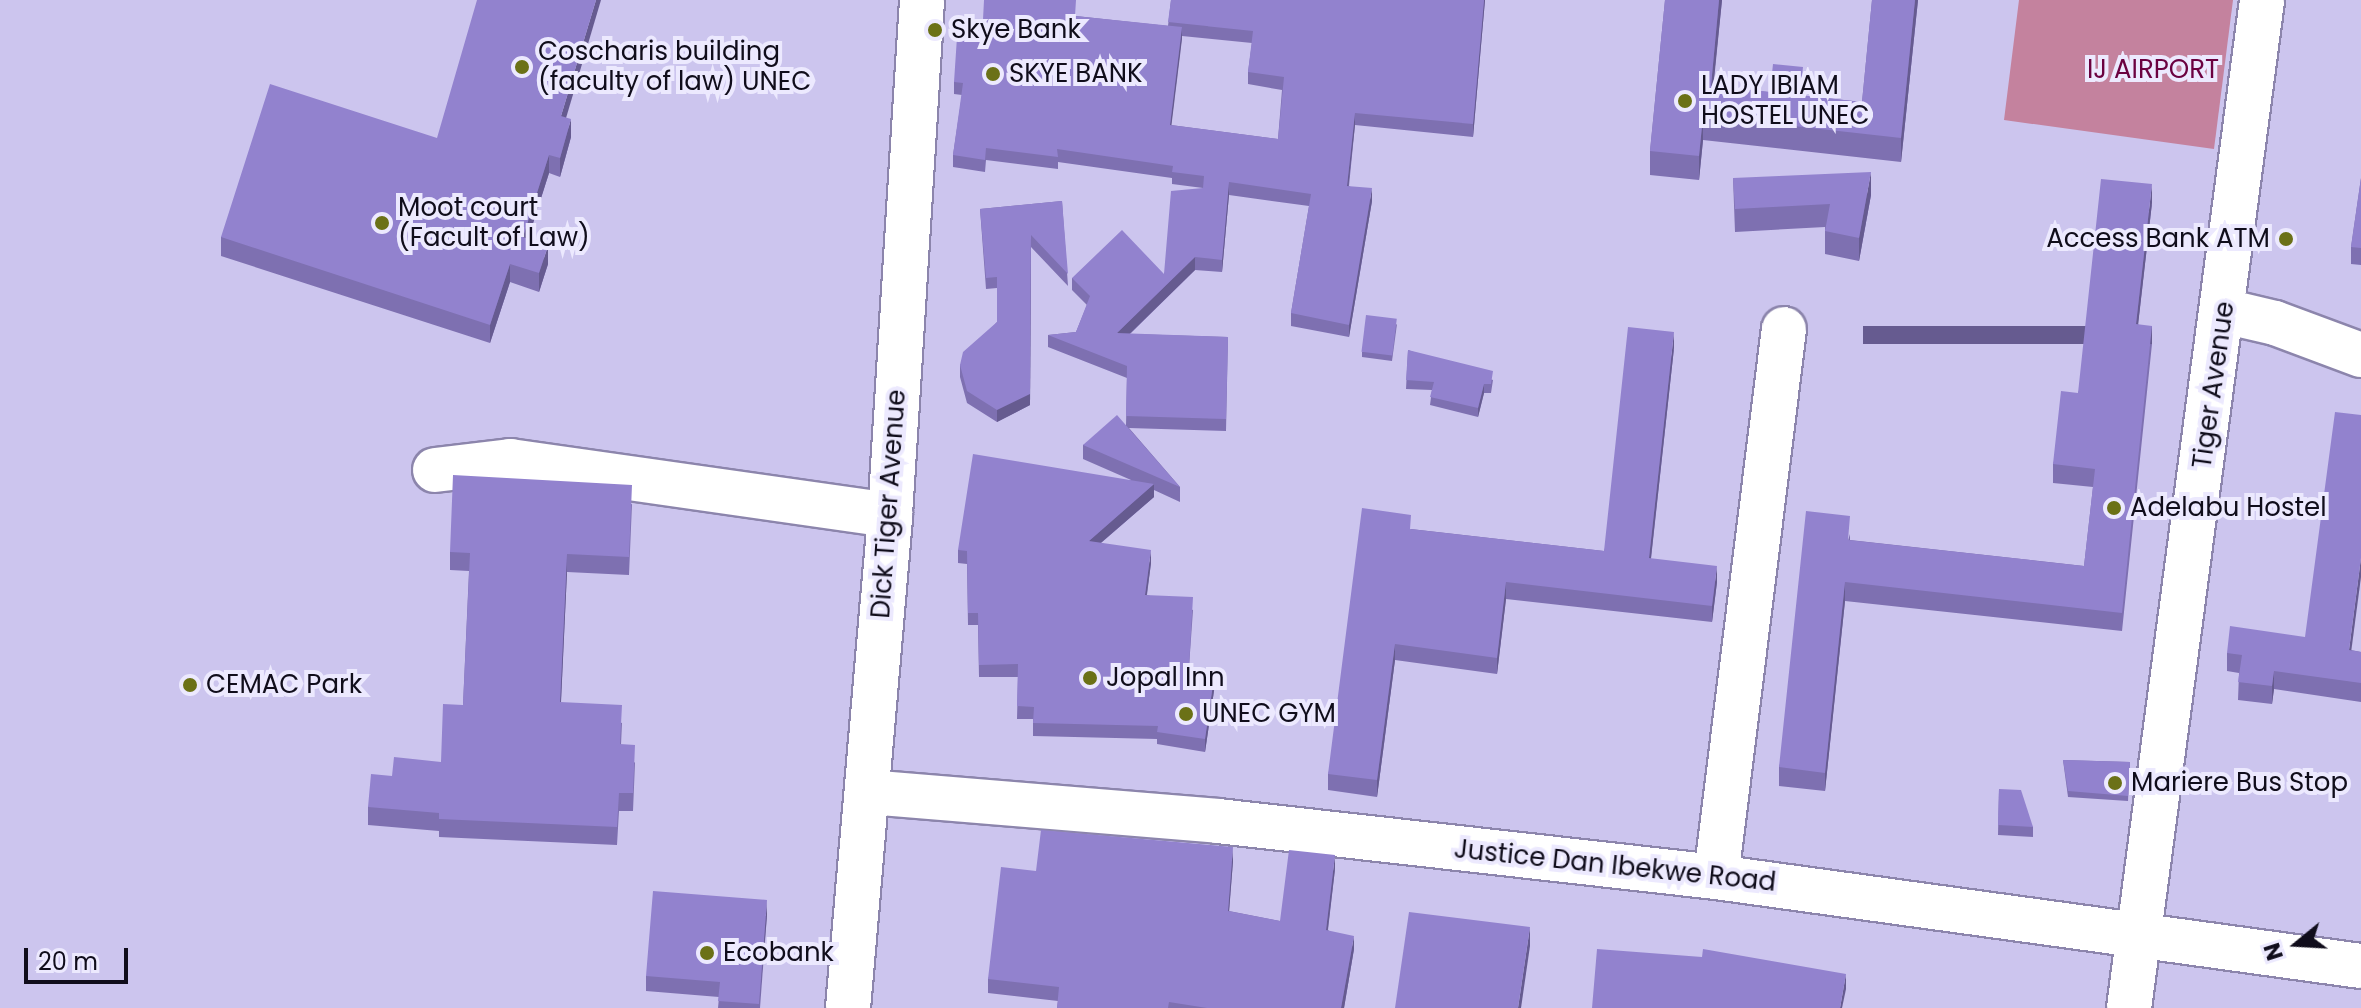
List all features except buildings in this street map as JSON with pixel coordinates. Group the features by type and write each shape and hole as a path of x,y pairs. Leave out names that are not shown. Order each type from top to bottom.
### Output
{"lane":[{"name":"Dick Tiger Avenue","path":"848,1008 890,515 922,0"},
{"name":"Tiger Avenue","path":"2129,1008 2224,311 2262,0"},
{"path":"2224,311 2275,323 2361,355"},
{"path":"1716,877 1784,329"},
{"path":"435,470 510,461 890,515"},
{"name":"Justice Dan Ibekwe Road","path":"867,792 1218,821 1716,877 2361,966"}],"green space":[{"name":"IJ AIRPORT","path":"2019,0 2233,0 2214,149 2004,120"}],"place":[{"name":"Skye Bank","path":"935,30"},
{"name":"Coscharis building (faculty of law) UNEC","path":"522,67"},
{"name":"SKYE BANK","path":"993,74"},
{"name":"LADY IBIAM HOSTEL UNEC","path":"1685,101"},
{"name":"Moot court (Facult of Law)","path":"382,223"},
{"name":"Access Bank ATM","path":"2286,239"},
{"name":"Adelabu Hostel","path":"2114,508"},
{"name":"Jopal Inn","path":"1090,678"},
{"name":"CEMAC Park","path":"190,685"},
{"name":"UNEC GYM","path":"1186,714"},
{"name":"Mariere Bus Stop","path":"2115,783"},
{"name":"Ecobank","path":"707,953"}]}
